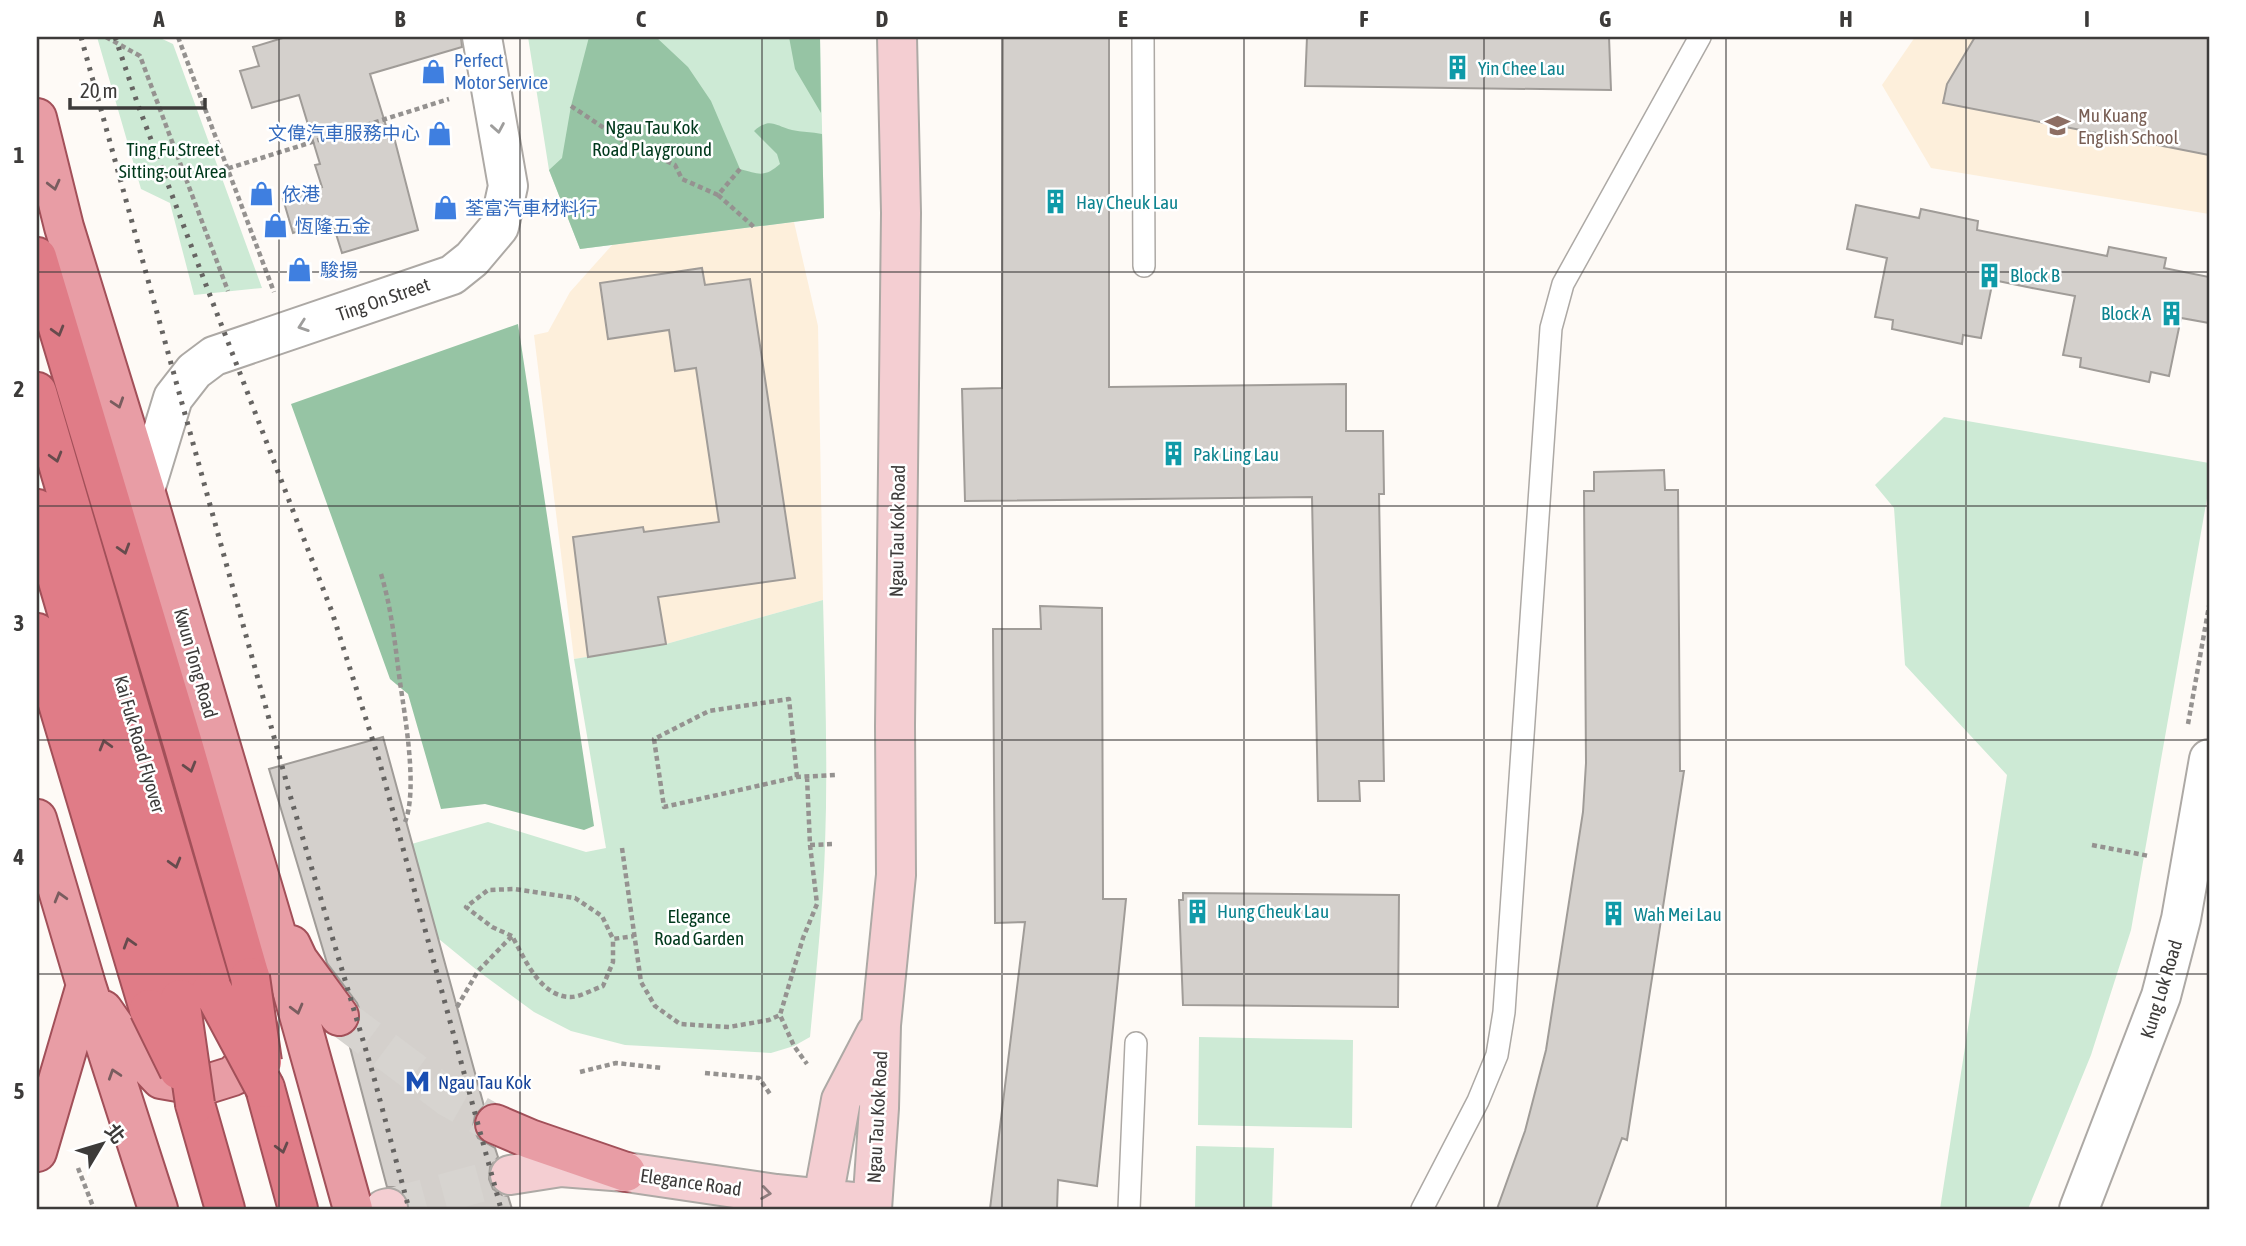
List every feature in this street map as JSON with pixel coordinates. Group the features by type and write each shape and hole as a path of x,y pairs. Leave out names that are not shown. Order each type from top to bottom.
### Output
{"highway":[{"name":"Kwun Tong Road","path":"37,257 250,977 265,1088 298,1209"},
{"name":"Kai Fuk Road Flyover","path":"37,392 212,989 265,1088"},
{"name":"Kai Fuk Road Flyover","path":"37,509 180,999 195,1104"},
{"path":"37,633 149,1009 195,1104 225,1209"}],"main road":[{"name":"Ngau Tau Kok Road","path":"872,1206 881,1025 896,875 895,726 901,213 897,37"},
{"name":"Kwun Tong Road","path":"37,118 64,227 145,490 254,864 279,943 375,1209"},
{"path":"37,819 86,985 158,1209"},
{"path":"254,864 298,961 339,1016"},
{"path":"86,985 124,1040 161,1079 201,1086 233,1076 254,1055 263,1002 279,943"},
{"path":"37,1152 86,985"},
{"name":"Ngau Tau Kok Road","path":"822,1204 841,1100 881,1025"},
{"path":"495,1124 626,1172"},
{"name":"Elegance Road","path":"510,1175 561,1167 626,1172 776,1194 822,1204 872,1206"}],"street":[{"name":"Ting On Street","path":"145,490 173,398 194,371 214,356 452,275 472,259 499,228 508,186 482,37"},
{"name":"Kung Lok Road","path":"2079,1209 2148,1034 2173,956 2209,759"}],"lane":[{"path":"1143,37 1144,266"},
{"path":"1422,1209 1478,1101 1496,1055 1504,1012 1551,328 1563,284 1700,37"},
{"path":"1129,1209 1136,1043"}],"path":[{"path":"106,37 140,56 228,291"},
{"path":"178,37 276,296"},
{"path":"220,171 460,95"},
{"path":"571,106 622,140 675,165 682,178 718,195 754,227"},
{"path":"718,195 740,169"},
{"path":"381,574 388,596 406,718 410,810 405,822"},
{"path":"797,777 789,699 709,711 654,739 664,807 797,777 835,775"},
{"path":"807,777 810,845 817,904 803,938 780,1015 794,1046 807,1064"},
{"path":"810,845 835,844"},
{"path":"2092,845 2144,855"},
{"path":"622,848 641,982 655,1006 680,1024 729,1027 769,1020 780,1015"},
{"path":"514,889 575,898 602,916 613,939 613,962 603,986 572,997 547,990 512,936 492,927 466,907 488,890 514,889"},
{"path":"457,1007 478,971 512,936"},
{"path":"613,939 634,936"},
{"path":"580,1072 616,1063 662,1068"},
{"path":"705,1073 759,1078 770,1094"}],"shaded area":[{"name":"Mu Kuang English School","path":"1915,37 2209,37 2209,214 1931,168 1882,85"},
{"path":"794,222 818,326 823,600 666,644 574,659 534,335 548,332 570,292 613,244"}],"green space":[{"name":"Ting Fu Street Sitting-out Area","path":"97,37 158,37 173,44 262,288 194,295 170,203 141,189"},
{"name":"Ngau Tau Kok Road Playground","path":"528,37 820,37 824,218 580,249 549,170"},
{"name":"Ngau Tau Kok Road Playground","path":"589,37 656,37 688,67 711,101 740,169 761,174 780,164 777,154 754,131 764,124 772,123 792,130 822,134 824,218 580,249 549,170 562,158 571,106"},
{"path":"789,37 820,37 821,113 795,69"},
{"path":"518,324 594,826 584,830 485,804 441,809 408,694 390,679 291,404"},
{"path":"1944,417 2209,463 2209,487 2131,930 2091,1055 2028,1209 1940,1209 2007,775 1905,665 1894,508 1875,485"},
{"name":"Elegance Road Garden","path":"823,600 826,784 823,894 810,1037 794,1046 771,1053 625,1045 571,1031 534,1012 478,971 401,908 363,858 488,822 586,852 606,848 574,659 666,644"},
{"path":"1199,1037 1353,1040 1352,1128 1198,1125"},
{"path":"1196,1146 1274,1148 1272,1209 1195,1209"}],"building":[{"path":"286,37 461,37 462,47 370,74 391,142 395,141 418,230 342,253 332,221 293,233 283,199 322,187 315,165 320,164 299,95 252,108 240,71 259,66 253,47"},
{"path":"1003,37 1109,37 1109,387 1346,384 1346,431 1383,431 1384,494 1379,494 1384,781 1359,781 1360,801 1318,801 1312,497 965,501 962,389 1002,388"},
{"name":"Yin Chee Lau","path":"1307,37 1609,37 1611,90 1305,86"},
{"path":"1975,37 2209,37 2209,155 1943,103 1947,84"},
{"path":"1856,205 1919,218 1921,209 1978,221 1977,230 2107,256 2109,247 2166,258 2164,268 2209,277 2209,323 2181,318 2169,376 2151,372 2149,382 2080,367 2081,358 2063,355 2075,296 1993,280 1981,338 1963,335 1962,344 1892,329 1893,320 1875,317 1887,258 1847,249"},
{"path":"702,268 705,285 750,279 795,578 658,597 666,644 588,657 573,537 643,527 644,532 719,522 696,368 675,371 669,330 608,339 600,283"},
{"name":"Wah Mei Lau","path":"1664,470 1665,490 1678,490 1680,771 1684,771 1627,1140 1622,1138 1596,1209 1497,1209 1525,1131 1546,1050 1583,812 1586,763 1584,491 1594,491 1594,472"},
{"name":"Hung Cheuk Lau","path":"1040,606 1102,608 1103,899 1126,899 1097,1186 1058,1180 1057,1209 990,1209 1025,922 995,923 993,629 1041,629"},
{"name":"Ngau Tau Kok","path":"383,737 484,1106 475,1115 473,1127 478,1138 495,1148 498,1157 490,1167 489,1179 493,1189 508,1196 512,1209 409,1209 409,1202 403,1192 395,1187 387,1187 347,1036 359,1025 361,1013 357,1003 327,963 269,769"},
{"path":"1183,893 1399,895 1398,1007 1183,1005 1179,900 1183,900"}],"tunnel":[{"path":"339,1016 449,1098 495,1124"},
{"path":"388,1208 510,1175"}],"railway":[{"path":"81,37 290,795 373,1074 409,1209"},
{"path":"115,37 138,105 332,612 379,760 501,1209"}],"place":[{"name":"Yin Chee Lau","path":"1458,68"},
{"name":"Perfect Motor Service","path":"434,71"},
{"name":"Mu Kuang English School","path":"2058,126"},
{"name":"文偉汽車服務中心","path":"440,133"},
{"name":"依港","path":"262,194"},
{"name":"Hay Cheuk Lau","path":"1056,202"},
{"name":"荃富汽車材料行","path":"445,208"},
{"name":"恆隆五金","path":"275,226"},
{"name":"駿揚","path":"300,270"},
{"name":"Block B","path":"1990,275"},
{"name":"Block A","path":"2171,313"},
{"name":"Pak Ling Lau","path":"1173,454"},
{"name":"Hung Cheuk Lau","path":"1197,911"},
{"name":"Wah Mei Lau","path":"1614,914"},
{"name":"Ngau Tau Kok","path":"418,1082"}]}
